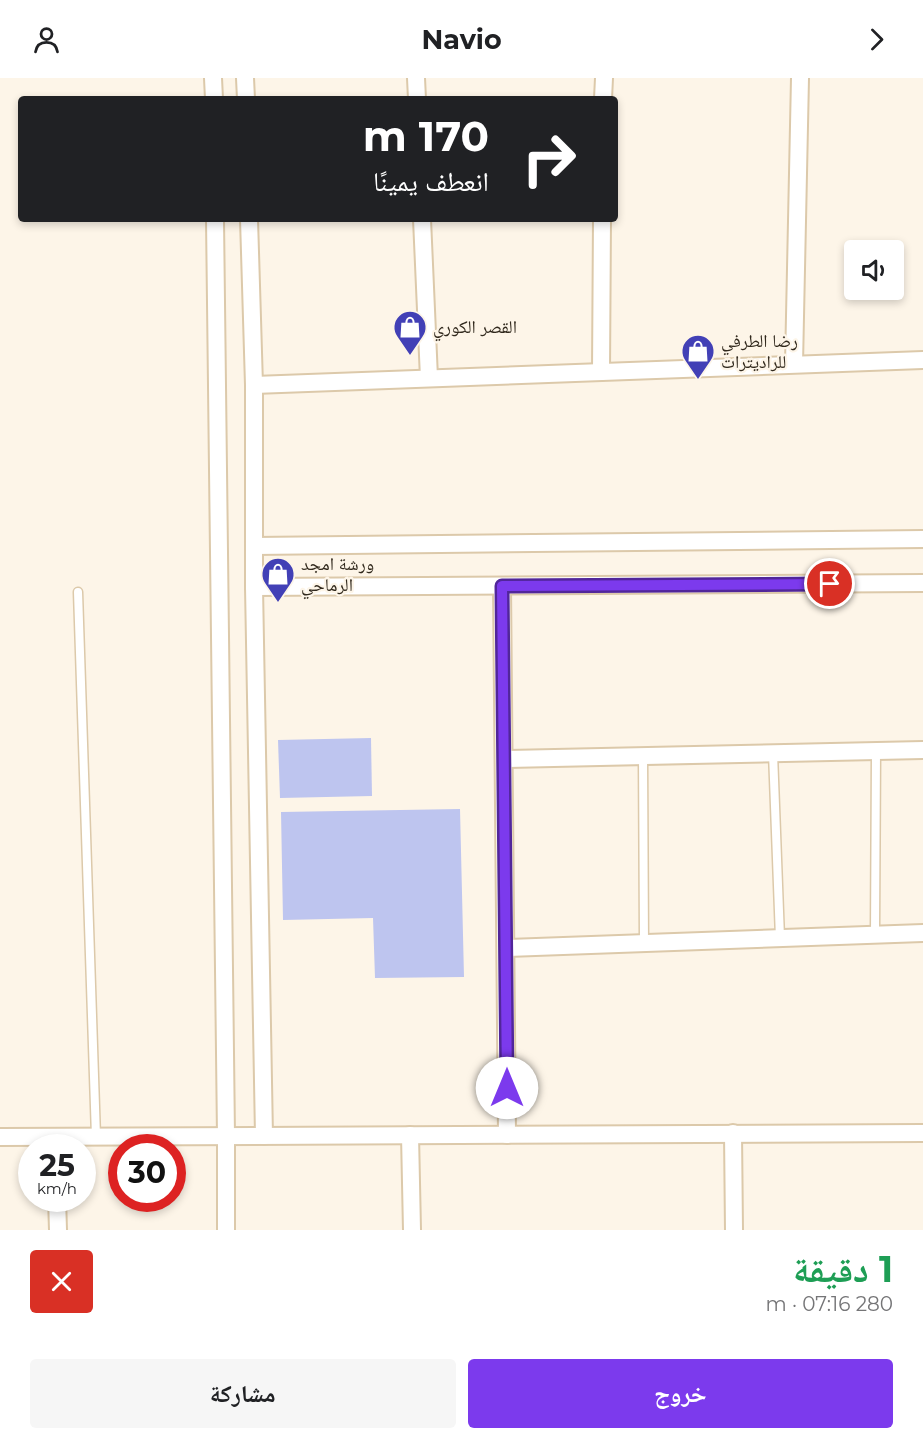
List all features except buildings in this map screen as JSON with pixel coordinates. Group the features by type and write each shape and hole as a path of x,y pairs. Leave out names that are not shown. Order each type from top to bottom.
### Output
{"street":[{"path":"213,78 213,96"},
{"path":"245,78 246,96"},
{"path":"416,78 417,96"},
{"path":"603,96 604,78"},
{"path":"794,364 800,78"},
{"path":"215,222 226,1230"},
{"path":"249,222 254,385 254,587 264,1136"},
{"path":"422,222 429,378"},
{"path":"601,372 602,222"},
{"path":"254,385 923,360"},
{"path":"254,546 923,539"},
{"path":"254,587 923,583"},
{"path":"502,586 507,1135"},
{"path":"504,759 923,750"},
{"path":"506,948 923,933"},
{"path":"96,1137 923,1132"},
{"path":"733,1133 734,1230"},
{"path":"410,1135 412,1230"},
{"path":"0,1137 18,1139"},
{"path":"57,1212 58,1230"}],"lane":[{"path":"78,592 96,1134"},
{"path":"875,934 876,751"},
{"path":"773,753 780,938"},
{"path":"643,756 644,943"}],"place":[{"name":"القصر الكوري","path":"410,356"},
{"name":"رضا الطرفي للراديترات","path":"698,380"},
{"name":"ورشة امجد الرماحي","path":"278,603"}],"route":[{"path":"507,1088 502,586 830,584"}]}
